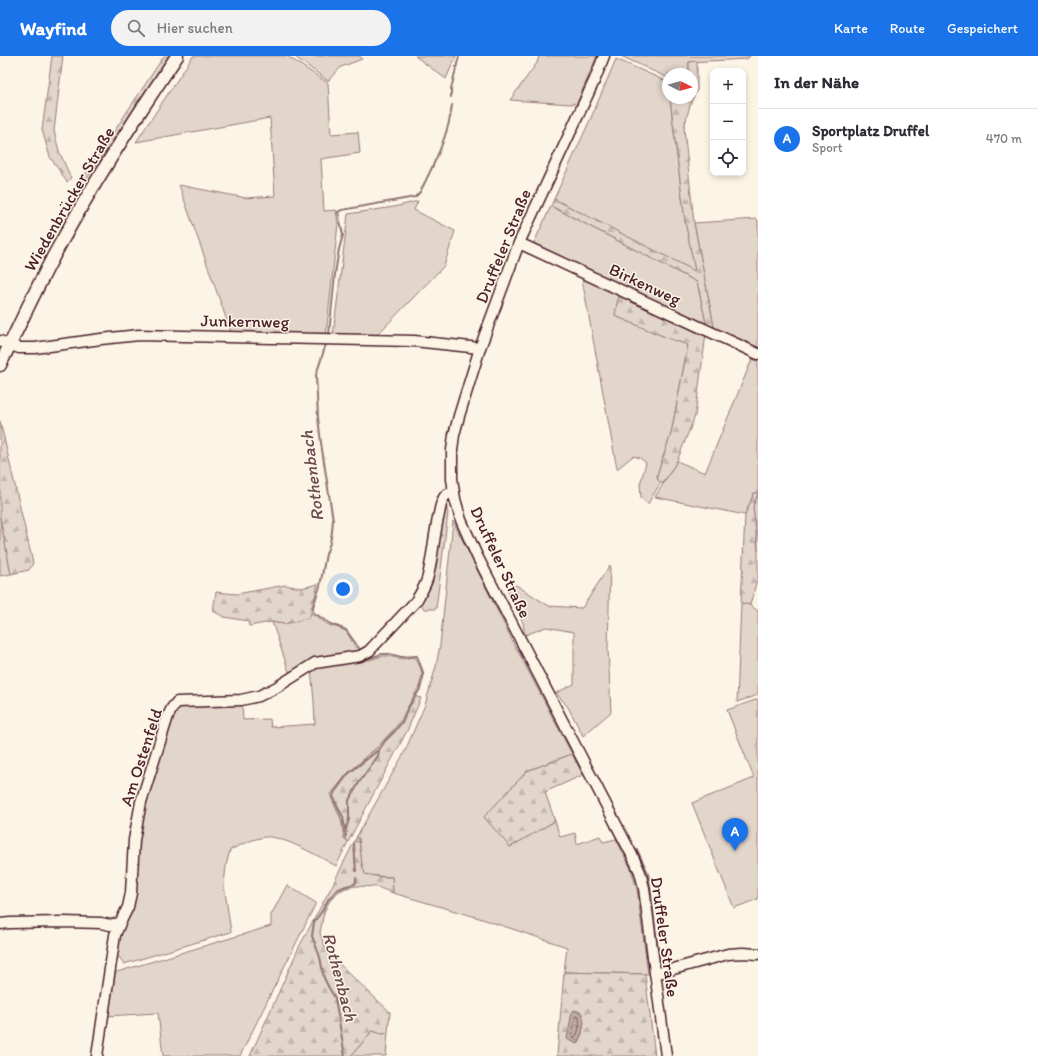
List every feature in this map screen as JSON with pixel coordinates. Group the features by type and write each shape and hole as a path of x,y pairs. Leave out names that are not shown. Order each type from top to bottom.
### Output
{"main road":[{"name":"Wiedenbrücker Straße","path":"0,365 5,343 77,214 126,133 177,56"}],"street":[{"name":"Druffeler Straße","path":"604,56 595,80 519,243 480,348 459,416 454,434 451,465 454,492 461,520 640,872 644,888 666,1056"},
{"name":"Birkenweg","path":"519,243 758,354"},
{"name":"Junkernweg","path":"5,343 19,348 35,348 139,335 414,341 480,348"},
{"name":"Am Ostenfeld","path":"97,1056 115,935 128,907 131,893 134,840 141,802 168,716 172,708 177,702 241,700 259,696 277,687 315,663 360,656 369,651 416,601 426,584 441,503 445,497 454,492"},
{"path":"0,924 63,922 101,923 110,925 120,923"},
{"path":"110,925 115,935"},
{"path":"655,974 728,954 758,954"}],"green space":[{"path":"52,56 63,56 54,131 59,151 71,178 67,182 50,157 42,130"},
{"path":"164,56 170,56 84,183 81,181"},
{"path":"193,56 287,56 328,83 331,134 358,132 360,153 321,159 324,211 336,210 338,224 326,335 231,332 179,185 246,198 275,196 270,118 136,142"},
{"path":"294,56 360,56 362,59 341,67 328,81"},
{"path":"415,56 456,56 446,79"},
{"path":"539,56 597,56 577,103 571,104 510,100 537,63"},
{"path":"621,56 750,56 747,59 689,62 689,68 662,68 662,75"},
{"path":"616,59 662,79 662,104 671,104 685,221 696,272 554,199"},
{"path":"697,61 697,68 689,68 689,62"},
{"path":"671,104 690,104 684,128 694,223 714,327 707,327 697,282 551,206 554,199 695,271 685,221"},
{"path":"418,201 414,210 455,231 444,266 376,336 333,335 348,214 394,207"},
{"path":"551,206 697,282 707,327 532,247"},
{"path":"757,219 758,351 714,327 694,223"},
{"path":"581,274 621,293 617,304 616,316 670,339 688,344 671,434 657,475 658,480 661,482 648,504 641,498 640,484 646,463 640,458 633,456 617,469"},
{"path":"621,293 706,334 695,416 677,461 663,484 658,480 657,475 671,434 688,345 615,316"},
{"path":"752,359 758,361 758,493 754,493 745,515 655,497 677,461 705,473"},
{"path":"0,421 33,563 29,570 11,574 0,517"},
{"path":"754,493 758,493 753,507 758,551 758,576 750,605 741,603 745,515"},
{"path":"758,493 758,551 753,507"},
{"path":"446,505 448,513 436,609 424,609 420,599"},
{"path":"0,517 11,574 0,576"},
{"path":"453,521 513,642 572,754 527,771 510,847 555,821 560,837 575,833 577,844 600,836 603,842 616,839 631,869 637,889 648,974 564,972 567,947 476,917 393,893 392,877 365,875 362,865 359,839 357,836 404,753 425,705 436,666 440,645"},
{"path":"610,565 608,649 611,712 583,736 568,707 556,693 574,684 574,632 546,627 525,635 523,623 507,590 516,585 549,606 582,608"},
{"path":"318,584 309,618 284,624 272,622 249,626 248,621 224,617 213,611 216,592 237,594 285,585 301,588"},
{"path":"741,603 750,605 758,611 758,695 737,702"},
{"path":"311,613 329,625 346,631 359,653 290,675 272,622 284,624 308,618"},
{"path":"383,656 402,659 414,657 421,669 422,675 419,687 402,719 379,746 365,757 331,797 341,819 344,838 348,842 336,866 301,847 272,837 260,838 238,846 230,850 226,866 224,885 231,932 124,964 120,958 115,956 118,936 134,905 138,840 147,793 171,717 179,706 242,701 243,720 270,719 271,727 315,724 311,668 361,658 363,660 369,660"},
{"path":"415,694 417,697 421,698 407,731 348,842 344,834 340,815 331,794 347,774 379,746 396,727 402,719"},
{"path":"758,699 758,899 734,908 692,803 754,778 727,710"},
{"path":"572,754 583,775 545,792 555,821 510,847 484,817 527,771"},
{"path":"357,836 359,839 362,865 365,874 380,877 392,877 393,893 377,887 356,886 346,888 338,892 329,902 324,912 320,933 325,947 334,959 390,1012 388,1032 384,1034 372,1031 351,1056 250,1056 300,945"},
{"path":"287,885 316,903 240,1056 163,1056 158,1013 106,1016 112,975 117,972 271,926 271,915"},
{"path":"564,972 645,974 655,1056 557,1056","holes":["572,1012 584,1022 582,1034 577,1044 570,1025"]},
{"path":"372,1031 384,1034 388,1032 386,1056 351,1056"}],"water":[{"path":"574,1010 581,1012 584,1020 582,1032 577,1044 567,1039 572,1012"}],"waterway":[{"name":"Rothenbach","path":"451,97 451,89 459,56"},
{"name":"Rothenbach","path":"329,334 335,274 343,235 338,212 415,197 420,192 440,150 448,128 452,105"},
{"name":"Rothenbach","path":"326,344 316,375 321,443 333,520 330,543 326,554 320,586 313,611 331,624 346,630 361,651"},
{"name":"Rothenbach","path":"346,836 343,817 333,797 334,793 348,774 379,750 403,721 407,710 420,689 423,678 423,672 417,656 401,657 390,654 382,654 367,659 365,658"},
{"name":"Rothenbach","path":"346,829 349,819 349,800 360,781 378,756 379,750"},
{"path":"611,827 621,845"},
{"name":"Rothenbach","path":"354,844 356,871"},
{"path":"637,850 649,878 660,966"},
{"path":"631,865 641,898 647,957"},
{"name":"Rothenbach","path":"345,1056 335,998 324,978 320,957 312,936 314,922 328,900 337,890 355,884 356,878"}],"place":[{"name":"Sportplatz Druffel","path":"735,851"}]}
